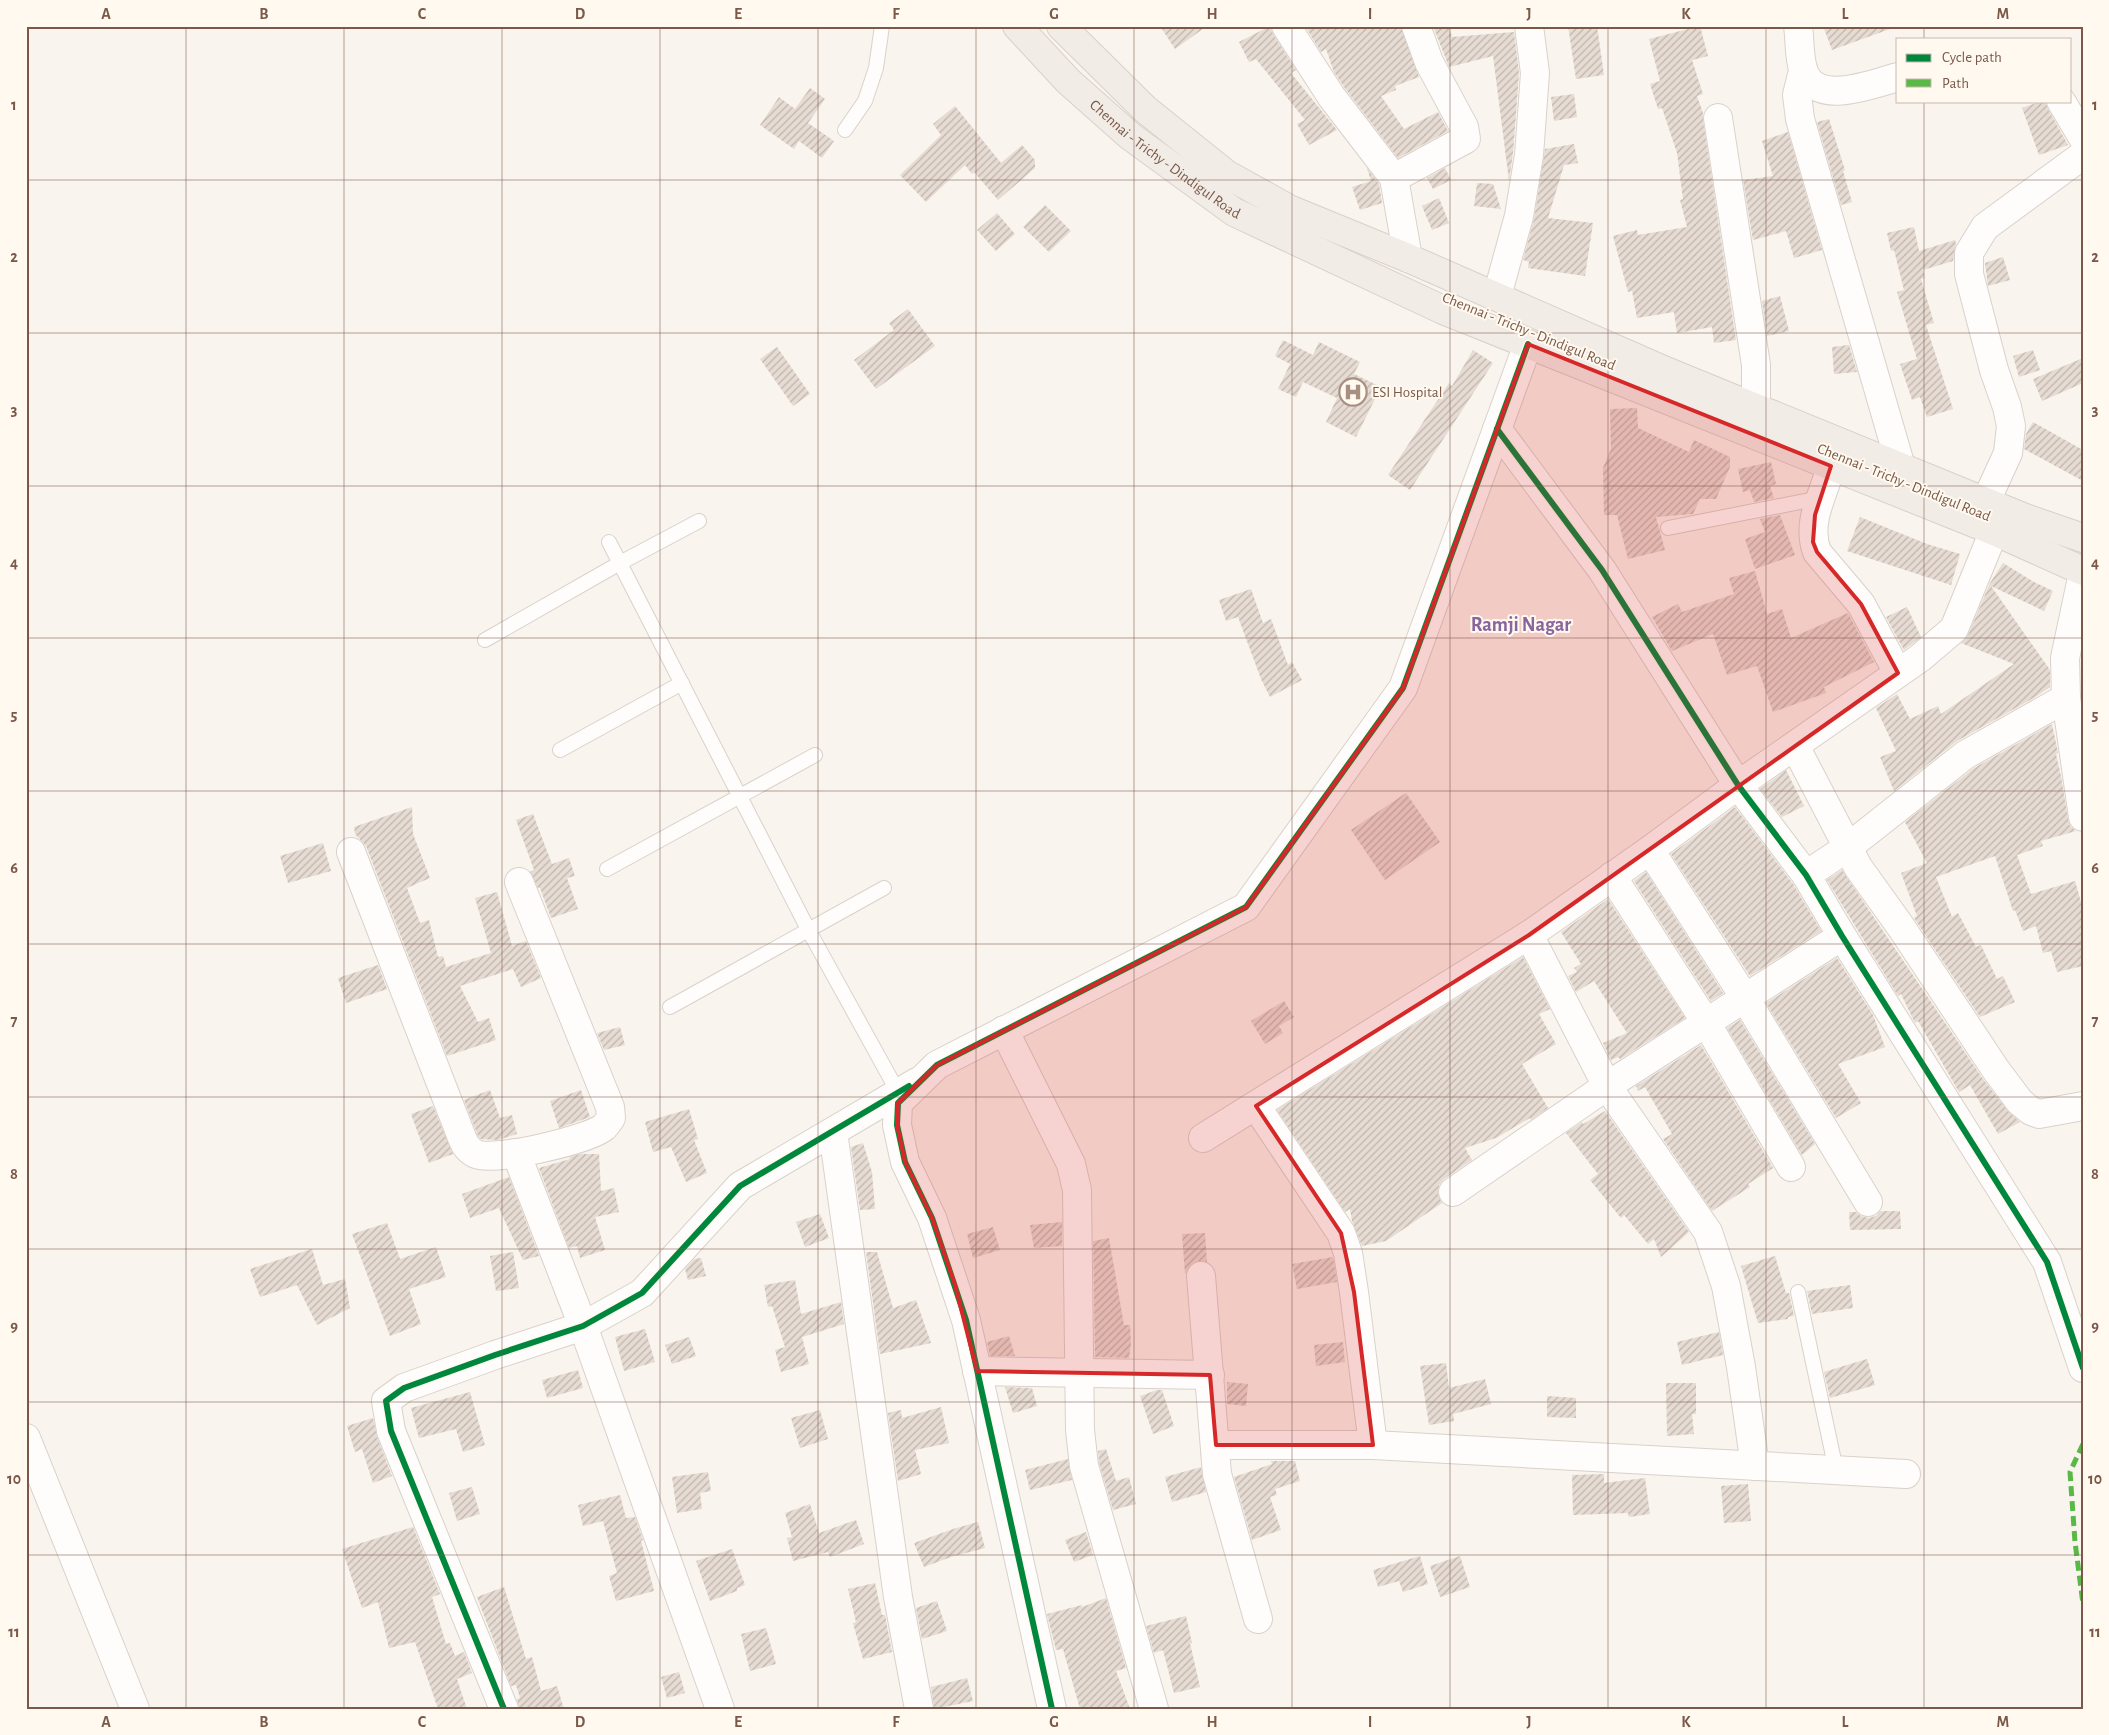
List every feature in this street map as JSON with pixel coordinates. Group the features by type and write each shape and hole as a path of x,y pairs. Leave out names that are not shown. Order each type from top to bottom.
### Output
{"highway":[{"name":"Chennai - Trichy - Dindigul Road","path":"1018,26 1068,81 1130,136 1234,212 1443,310 1994,531 2083,572"},
{"name":"Chennai - Trichy - Dindigul Road","path":"1061,26 1145,109 1226,174 1291,210 1497,296 1668,372 1986,502 2083,538"}],"street":[{"path":"1286,26 1331,96 1394,178 1408,258"},
{"path":"1394,178 1466,139 1464,126 1429,62 1416,26"},
{"path":"1497,296 1519,216 1528,154 1535,73 1529,26"},
{"path":"1798,26 1803,71 1797,95 1800,119 1901,467"},
{"path":"1803,71 1812,83 1827,91 1847,90 1896,78"},
{"path":"2062,102 2083,138"},
{"path":"1718,118 1756,365 1756,407"},
{"path":"1986,502 2008,453 2011,426 1969,274 1969,253 1985,227 2083,155"},
{"path":"1052,1709 966,1320 932,1218 905,1162 897,1125 898,1103 937,1064 1246,907 1403,688 1528,344"},
{"path":"1497,429 1602,570 1738,785 1806,875 1842,936 2047,1262 2083,1368"},
{"path":"1835,440 1831,466 1815,515 1812,532 1817,552 1861,604 1898,673"},
{"path":"1203,1138 1529,935 1738,785 1920,658 1954,629 1994,531"},
{"path":"2083,572 2065,658 2066,698 2072,729 2083,817"},
{"path":"1806,875 1847,848 1965,755 2066,698"},
{"path":"1795,746 1847,848 1996,1070 2020,1102 2031,1112 2039,1114 2083,1106"},
{"path":"1650,850 1745,998 1868,1202"},
{"path":"352,852 467,1149 478,1155 496,1156 516,1153 577,1139 603,1128 611,1118 610,1107 519,882"},
{"path":"1612,876 1707,1024 1791,1167"},
{"path":"1529,935 1607,1086 1708,1232 1718,1257 1726,1286 1741,1367 1755,1466"},
{"path":"1453,1192 1607,1086 1707,1024 1842,936"},
{"path":"1004,1030 1071,1164 1077,1190 1080,1430 1084,1466 1154,1709"},
{"path":"504,1709 391,1431 386,1400 404,1388 583,1326 642,1293 740,1186 927,1076"},
{"path":"1256,1106 1342,1233 1348,1253 1354,1292 1373,1445"},
{"path":"834,1132 898,1597 919,1709"},
{"path":"516,1153 583,1326 720,1709"},
{"path":"1201,1276 1217,1474 1258,1619"},
{"path":"977,1371 1210,1375"},
{"path":"26,1438 135,1709"},
{"path":"1216,1445 1373,1445 1906,1474"}],"lane":[{"path":"845,130 865,101 876,68 882,26"},
{"path":"1668,528 1820,498"},
{"path":"485,640 620,563 699,521"},
{"path":"609,542 809,931 898,1092"},
{"path":"560,750 682,683"},
{"path":"608,869 815,755"},
{"path":"670,1007 884,888"},
{"path":"1798,1292 1836,1470"}],"highlighted area":[{"path":"1528,344 1831,466 1815,515 1813,542 1817,552 1861,604 1898,673 1529,935 1256,1106 1341,1233 1354,1292 1373,1445 1216,1445 1210,1375 977,1371 955,1285 932,1218 905,1162 897,1125 898,1103 937,1065 1246,907 1403,688"}],"building":[{"path":"1160,26 1207,26 1175,49"},
{"path":"1270,26 1296,70 1291,73 1337,130 1309,145 1297,124 1305,120 1256,59 1249,62 1239,42"},
{"path":"1305,26 1401,26 1419,77 1395,86 1396,90 1381,96 1404,129 1438,112 1448,131 1398,158 1334,72 1326,49 1321,52"},
{"path":"1433,26 1449,26 1452,37 1514,32 1519,73 1509,181 1493,56 1449,67"},
{"path":"1568,26 1597,26 1604,75 1576,79"},
{"path":"1700,26 1708,56 1692,60 1703,94 1697,96 1703,113 1736,340 1714,343 1712,327 1677,333 1674,312 1637,318 1632,291 1628,292 1613,236 1637,230 1638,235 1687,227 1680,200 1683,199 1677,153 1662,108 1658,109 1650,84 1660,81 1649,39"},
{"path":"1823,26 1890,26 1890,29 1832,50"},
{"path":"810,88 825,99 808,123 834,141 822,158 799,141 794,149 760,125 779,97 795,109"},
{"path":"1574,94 1577,117 1554,121 1551,97"},
{"path":"2039,102 2045,102 2068,145 2039,155 2022,108"},
{"path":"955,106 1001,163 1022,145 1035,160 1035,168 998,200 974,172 972,174 965,165 926,202 900,175 941,135 933,124"},
{"path":"1829,119 1845,170 1843,171 1852,202 1841,205 1817,122"},
{"path":"1788,132 1822,250 1794,258 1786,231 1753,240 1743,180 1773,176 1762,141"},
{"path":"1574,144 1578,163 1564,165 1548,218 1593,223 1585,276 1528,268 1529,262 1523,260 1534,219 1545,149"},
{"path":"1367,168 1379,184 1382,203 1360,210 1352,187 1371,181"},
{"path":"1445,168 1451,180 1433,189 1427,178"},
{"path":"1477,183 1493,184 1501,209 1474,206"},
{"path":"1439,198 1449,223 1432,230 1422,206"},
{"path":"1045,205 1071,231 1049,252 1023,227"},
{"path":"997,213 1015,234 996,251 977,230"},
{"path":"1914,227 1919,251 1955,240 1956,244 1953,261 1923,270 1925,278 1921,279 1934,323 1926,325 1953,409 1927,417 1920,397 1912,400 1900,364 1917,359 1897,292 1904,290 1894,250 1891,251 1887,233"},
{"path":"2003,257 2010,280 1988,286 1985,263"},
{"path":"1780,296 1789,331 1767,336 1762,301"},
{"path":"908,309 935,346 876,389 854,360 894,330 889,323"},
{"path":"1283,340 1313,355 1319,342 1360,362 1354,374 1381,387 1356,437 1326,422 1337,398 1303,382 1296,397 1278,389 1290,364 1275,356"},
{"path":"1849,345 1857,372 1834,374 1832,347"},
{"path":"777,347 810,394 793,406 760,359"},
{"path":"1473,350 1493,363 1410,490 1388,475 1449,383 1452,386"},
{"path":"2033,350 2040,370 2019,377 2013,356"},
{"path":"2083,358 2083,383 2042,401 2033,379"},
{"path":"1637,408 1638,428 1689,452 1694,440 1730,457 1730,467 1716,499 1700,499 1693,514 1656,517 1665,550 1628,559 1617,515 1604,515 1603,468 1611,449 1610,409"},
{"path":"2033,422 2083,450 2083,481 2024,449 2026,434"},
{"path":"1771,462 1776,484 1770,486 1774,498 1754,502 1750,490 1743,492 1738,469"},
{"path":"1780,515 1795,555 1755,569 1745,539 1765,532 1760,519"},
{"path":"1860,517 1927,544 1960,554 1951,585 1847,551"},
{"path":"2003,563 2053,591 2044,611 1991,586 2050,670 2050,687 1957,741 1894,791 1880,757 1896,751 1876,708 1897,694 1910,719 1938,706 1941,714 2014,664 1961,643 1968,635 1990,583"},
{"path":"1755,571 1767,614 1782,609 1791,638 1848,613 1874,662 1824,687 1826,693 1773,712 1757,666 1727,675 1713,634 1672,651 1652,617 1678,604 1682,612 1734,594 1729,578"},
{"path":"1251,589 1263,623 1271,619 1288,665 1292,662 1302,680 1270,697 1261,679 1238,617 1226,621 1219,600"},
{"path":"1907,607 1921,637 1904,650 1886,617"},
{"path":"2052,724 2068,819 2070,826 2076,831 2041,841 2043,846 2017,855 2031,894 2075,881 2083,909 2083,966 2057,972 2051,951 2043,953 2036,926 2023,931 2015,910 2013,911 1995,856 1936,877 1952,917 1958,913 1976,947 1981,945 1997,979 2003,976 2015,1002 1980,1017 1914,918 1917,916 1901,873 1927,863 1905,822 1974,768"},
{"path":"1786,770 1804,806 1782,817 1760,789"},
{"path":"1406,793 1440,842 1385,880 1351,830"},
{"path":"412,807 413,834 430,878 407,888 420,923 429,920 438,957 443,956 446,967 491,953 475,898 497,892 512,946 526,941 541,978 521,987 513,969 460,986 478,1022 489,1018 496,1040 447,1056 366,846 355,834 354,827"},
{"path":"1735,807 1793,884 1821,931 1750,976 1671,854"},
{"path":"533,814 552,864 569,858 575,876 567,878 578,909 551,918 540,888 538,888 530,872 534,870 516,820"},
{"path":"323,843 331,871 288,883 280,856"},
{"path":"1842,870 1983,1079 2008,1111 2020,1122 1998,1134 1970,1085 1959,1092 1918,1021 1915,1023 1901,994 1898,996 1827,880"},
{"path":"1646,872 1723,993 1711,1001 1634,881"},
{"path":"1608,899 1685,1018 1620,1059 1618,1057 1611,1060 1603,1043 1627,1033 1594,981 1576,992 1568,976 1577,972 1574,968 1581,964 1561,932"},
{"path":"1523,957 1550,1009 1539,1014 1556,1044 1522,1064 1548,1108 1531,1120 1530,1118 1496,1138 1465,1148 1472,1160 1444,1179 1439,1185 1438,1194 1442,1203 1386,1241 1362,1246 1352,1221 1350,1209 1345,1212 1277,1110"},
{"path":"1837,958 1873,1015 1885,1047 1838,1064 1861,1103 1836,1118 1766,1003"},
{"path":"378,965 387,989 346,1003 338,978"},
{"path":"1284,1001 1294,1017 1279,1026 1283,1033 1265,1044 1251,1021"},
{"path":"1740,1020 1815,1144 1802,1155 1727,1028"},
{"path":"620,1027 625,1045 604,1050 597,1033"},
{"path":"1701,1045 1773,1168 1748,1184 1750,1187 1712,1211 1663,1139 1672,1134 1645,1087 1638,1091 1636,1086"},
{"path":"490,1090 500,1118 512,1115 517,1134 498,1140 481,1139 478,1136 464,1100"},
{"path":"581,1090 590,1117 559,1128 550,1101"},
{"path":"433,1106 453,1154 429,1163 411,1114"},
{"path":"689,1109 698,1139 694,1140 707,1173 686,1182 671,1147 653,1152 645,1122"},
{"path":"1605,1111 1689,1232 1661,1257 1654,1239 1648,1244 1624,1215 1621,1218 1590,1180 1598,1174 1566,1133 1582,1122 1583,1124"},
{"path":"863,1143 872,1172 875,1209 860,1210 851,1147"},
{"path":"580,1154 599,1154 601,1191 614,1188 619,1212 595,1217 605,1250 580,1258 577,1246 569,1248 539,1168 570,1159 569,1157"},
{"path":"509,1177 539,1256 523,1260 499,1208 470,1218 462,1194"},
{"path":"1880,1211 1900,1211 1901,1229 1850,1230 1849,1212 1856,1212 1861,1216 1869,1218 1876,1216"},
{"path":"820,1214 829,1238 805,1247 796,1222"},
{"path":"1062,1222 1062,1246 1034,1248 1030,1225"},
{"path":"387,1223 400,1259 436,1247 446,1277 409,1289 421,1324 390,1336 352,1234"},
{"path":"993,1227 1000,1250 973,1258 967,1234"},
{"path":"1205,1233 1207,1262 1199,1261 1193,1263 1185,1274 1182,1234"},
{"path":"1109,1238 1124,1325 1130,1325 1131,1343 1129,1358 1095,1357 1093,1241"},
{"path":"312,1249 323,1285 345,1279 350,1308 317,1325 297,1285 260,1297 250,1269"},
{"path":"513,1252 519,1288 496,1291 490,1256"},
{"path":"866,1252 877,1252 893,1308 916,1300 931,1343 880,1354"},
{"path":"1775,1256 1786,1293 1789,1293 1794,1316 1788,1317 1788,1319 1758,1323 1741,1266"},
{"path":"1333,1257 1337,1282 1297,1289 1292,1264"},
{"path":"701,1258 706,1276 688,1280 685,1269 694,1259"},
{"path":"795,1280 801,1314 841,1302 844,1324 802,1337 809,1364 781,1372 775,1350 785,1347 772,1306 768,1307 764,1285"},
{"path":"1850,1285 1853,1308 1812,1314 1807,1291"},
{"path":"645,1329 655,1362 624,1371 615,1337"},
{"path":"1719,1332 1723,1355 1682,1365 1677,1342"},
{"path":"1009,1336 1015,1356 990,1356 987,1342"},
{"path":"689,1337 696,1356 672,1364 665,1345"},
{"path":"1343,1342 1345,1362 1316,1366 1314,1345"},
{"path":"1867,1359 1875,1385 1830,1398 1824,1372"},
{"path":"1446,1363 1449,1388 1485,1379 1491,1404 1453,1414 1454,1421 1429,1425 1420,1366"},
{"path":"578,1370 583,1388 547,1398 542,1380"},
{"path":"1227,1382 1248,1384 1246,1406 1227,1404"},
{"path":"1666,1383 1696,1383 1696,1414 1692,1414 1694,1434 1667,1436"},
{"path":"1005,1387 1032,1388 1037,1406 1013,1413"},
{"path":"1162,1390 1174,1426 1153,1434 1140,1396"},
{"path":"470,1392 485,1445 463,1452 456,1429 419,1438 411,1408"},
{"path":"1547,1396 1576,1398 1576,1418 1547,1417"},
{"path":"941,1407 949,1443 915,1450 921,1474 898,1481 888,1413 901,1410 902,1418"},
{"path":"820,1410 828,1439 800,1448 791,1418"},
{"path":"373,1418 377,1437 392,1476 373,1483 362,1449 355,1452 347,1426"},
{"path":"1106,1449 1116,1481 1129,1477 1136,1504 1113,1510 1099,1463 1098,1451"},
{"path":"1068,1459 1072,1480 1030,1490 1025,1470"},
{"path":"1271,1461 1295,1461 1300,1481 1275,1489 1277,1495 1270,1497 1281,1530 1252,1540 1234,1477 1272,1464"},
{"path":"1201,1467 1206,1492 1172,1502 1165,1477"},
{"path":"708,1472 711,1491 700,1493 702,1509 677,1513 672,1477"},
{"path":"1604,1474 1604,1483 1645,1478 1650,1514 1629,1517 1628,1513 1573,1515 1572,1475"},
{"path":"1748,1484 1751,1521 1724,1523 1721,1486"},
{"path":"472,1487 480,1514 457,1521 449,1493"},
{"path":"620,1495 626,1518 635,1517 643,1540 641,1541 654,1591 616,1601 609,1576 617,1573 603,1521 583,1526 578,1505"},
{"path":"810,1504 819,1533 856,1520 864,1544 830,1557 828,1552 793,1561 787,1538 792,1537 785,1513"},
{"path":"978,1522 985,1548 951,1557 924,1567 914,1543"},
{"path":"413,1527 440,1594 432,1597 446,1644 450,1643 455,1656 464,1652 472,1673 457,1679 467,1709 438,1709 415,1642 389,1648 378,1602 362,1608 342,1549"},
{"path":"1086,1532 1093,1555 1074,1562 1065,1540"},
{"path":"732,1549 745,1585 737,1588 737,1591 710,1601 696,1561"},
{"path":"1420,1556 1428,1584 1403,1592 1399,1581 1378,1587 1373,1570"},
{"path":"1460,1556 1470,1587 1440,1597 1430,1566"},
{"path":"875,1583 882,1615 885,1615 892,1652 863,1659 853,1623 856,1622 848,1589"},
{"path":"504,1587 526,1659 532,1657 541,1691 557,1686 564,1709 519,1709 517,1699 520,1698 516,1685 511,1686 477,1597"},
{"path":"1106,1598 1126,1668 1116,1671 1130,1709 1080,1709 1063,1649 1056,1650 1047,1614 1082,1605 1082,1607"},
{"path":"937,1601 947,1631 922,1639 916,1608"},
{"path":"1186,1616 1200,1687 1174,1693 1163,1650 1154,1653 1146,1626"},
{"path":"766,1628 776,1664 750,1671 741,1634"},
{"path":"679,1672 685,1693 667,1698 661,1677"},
{"path":"967,1678 973,1701 934,1709 931,1687"}],"marked path":[{"path":"2083,1444 2070,1472 2075,1542 2083,1604"}],"cycle path":[{"path":"1052,1709 966,1320 932,1218 905,1162 897,1125 898,1103 937,1065 1246,907 1403,688 1528,344"},
{"path":"1497,429 1602,570 1738,785 1806,875 1842,936 2047,1262 2083,1368"},
{"path":"504,1709 391,1431 386,1401 404,1388 583,1326 642,1293 740,1186 909,1086"}],"place":[{"name":"ESI Hospital","path":"1353,392"}],"district":[{"name":"Ramji Nagar","path":"1521,624"}]}
